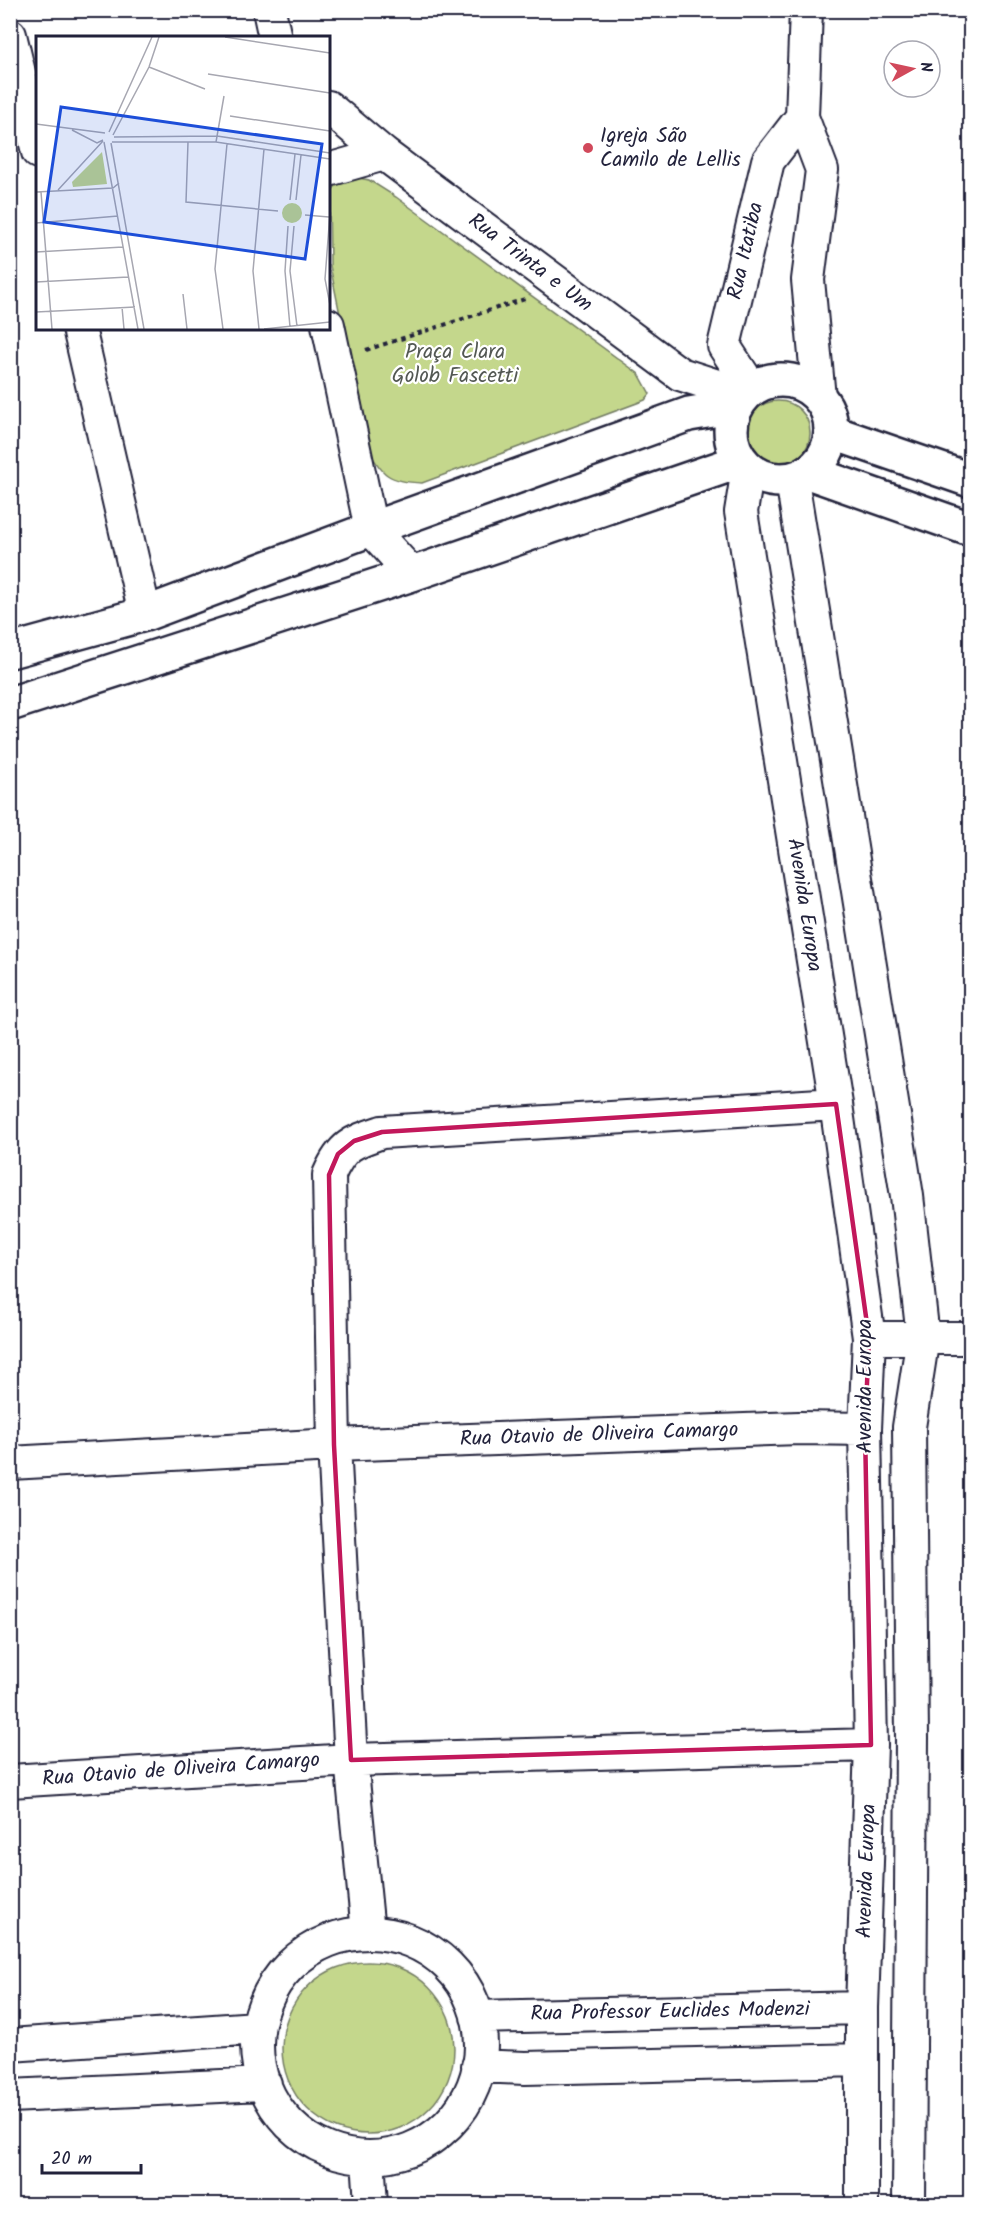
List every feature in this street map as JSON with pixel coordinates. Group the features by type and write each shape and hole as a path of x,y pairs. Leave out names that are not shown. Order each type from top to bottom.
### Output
{"main road":[{"path":"10,651 145,614 371,529 689,414 744,397 780,380 795,382 819,398 826,408 831,432 828,448 820,462 800,476 776,481 745,465 734,448 730,434 731,420 744,397"},
{"path":"831,432 970,480"},
{"path":"10,704 745,465"},
{"path":"800,476 970,529"}],"street":[{"path":"268,10 274,36"},
{"path":"806,10 802,117 822,170 808,280 819,398"},
{"path":"10,35 36,144"},
{"name":"Rua Trinta e Um","path":"330,109 384,154 680,374 744,397"},
{"name":"Rua Itatiba","path":"744,397 724,346 768,162 802,117"},
{"path":"330,169 384,154"},
{"path":"79,330 145,614"},
{"path":"329,330 371,529 412,574"},
{"name":"Avenida Europa","path":"745,465 741,512 836,1104 869,1338 865,1429 871,1745 862,2008 862,2205"},
{"name":"Avenida Europa","path":"800,476 907,1196 923,1337 909,1427 912,1750 909,2205"},
{"name":"Rua Otavio de Oliveira Camargo","path":"368,1932 351,1760 334,1445 329,1175 338,1154 354,1141 382,1132 836,1104"},
{"path":"869,1338 970,1338"},
{"name":"Rua Otavio de Oliveira Camargo","path":"10,1463 334,1445 799,1428 865,1429"},
{"name":"Rua Otavio de Oliveira Camargo","path":"10,1781 351,1760 871,1745"},
{"path":"368,1932 413,1941 442,1959 464,1985 477,2017 481,2052 473,2086 456,2115 432,2138 402,2153 368,2158 330,2151 297,2132 272,2102 258,2066 257,2028 268,1995 287,1967 314,1946 346,1934 368,1932"},
{"name":"Rua Professor Euclides Modenzi","path":"477,2017 862,2008"},
{"path":"10,2045 257,2028"},
{"path":"478,2066 525,2068 862,2060"},
{"path":"10,2096 265,2084"},
{"path":"368,2158 371,2205"}],"path":[{"path":"360,351 526,299"}],"highlighted area":[{"path":"836,1104 869,1338 865,1429 871,1745 351,1760 334,1445 329,1175 338,1154 354,1141 382,1132"}],"green space":[{"name":"Praça Clara Golob Fascetti","path":"354,177 369,180 396,197 639,374 650,394 645,400 422,483 401,481 387,475 377,464 367,446 330,266 330,193 340,181"},
{"path":"778,401 796,407 804,415 810,433 804,451 796,459 778,465 760,459 752,451 746,433 752,415 760,407"},
{"path":"368,1962 385,1963 401,1968 416,1976 429,1987 440,2000 448,2015 453,2031 453,2065 448,2081 440,2096 429,2109 416,2120 401,2128 385,2133 368,2134 351,2133 335,2128 320,2120 307,2109 296,2096 288,2081 283,2065 282,2048 283,2031 288,2015 296,2000 307,1987 320,1976 335,1968 351,1963"}],"place":[{"name":"Igreja São Camilo de Lellis","path":"588,148"}]}
